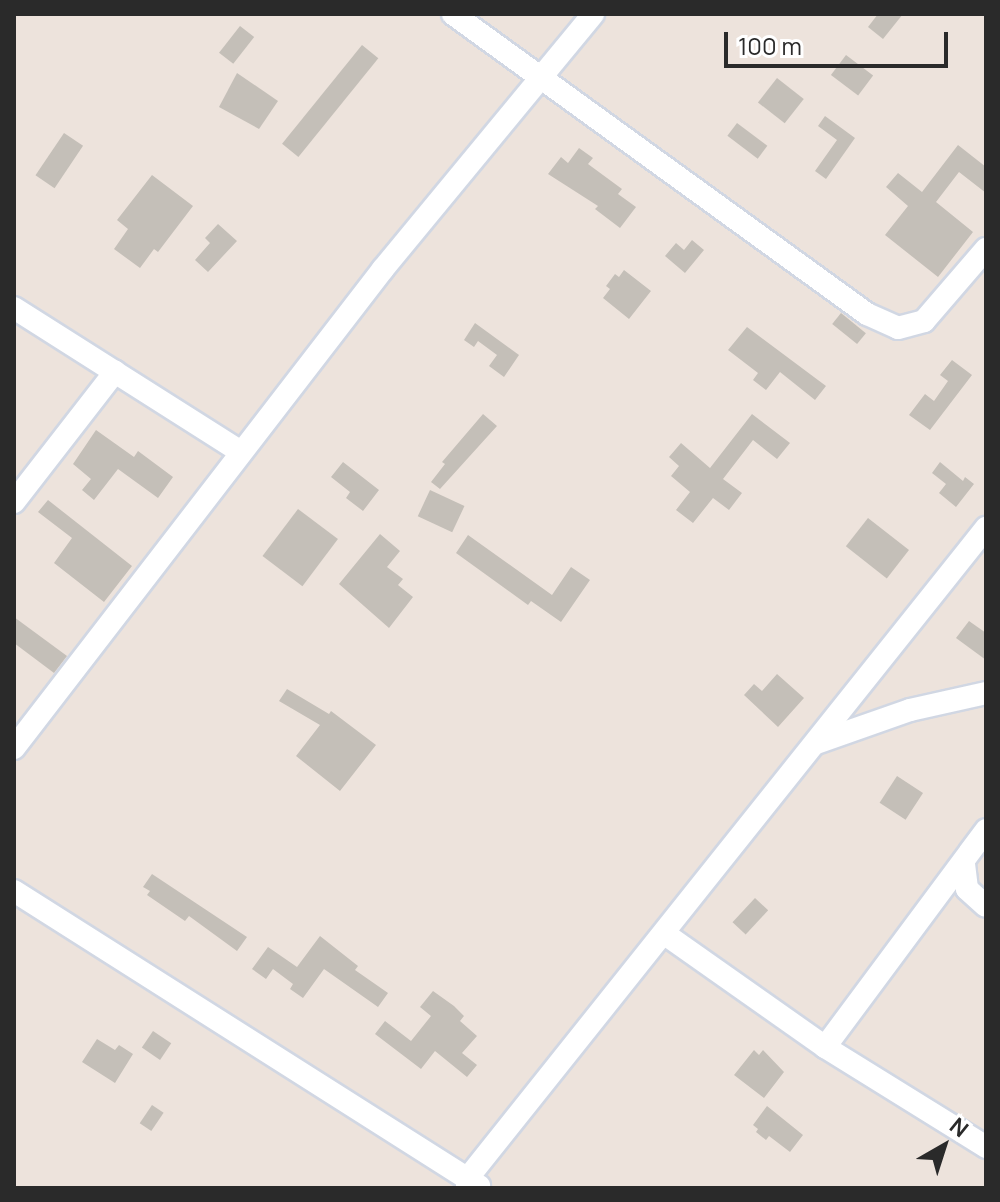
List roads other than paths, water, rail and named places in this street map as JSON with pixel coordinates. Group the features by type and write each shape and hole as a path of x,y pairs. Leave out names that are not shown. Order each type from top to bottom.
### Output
{"street":[{"path":"453,14 867,314 898,328 924,321 986,249"},
{"path":"14,748 383,269 593,14"},
{"path":"14,308 241,452"},
{"path":"14,502 115,372"},
{"path":"14,891 472,1185 815,744 978,550 986,528"},
{"path":"815,744 910,710 986,693"},
{"path":"825,1047 964,864 986,830"},
{"path":"964,864 967,889 986,906"},
{"path":"665,934 825,1047 986,1147"}]}
